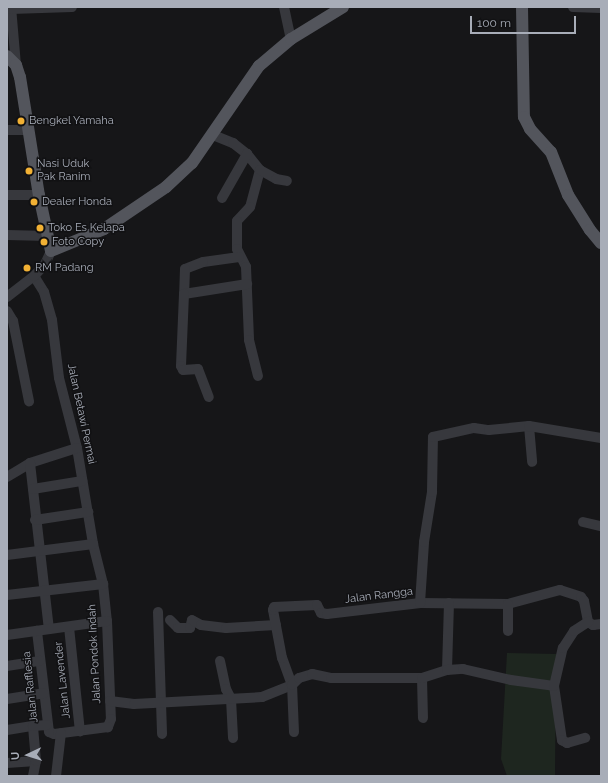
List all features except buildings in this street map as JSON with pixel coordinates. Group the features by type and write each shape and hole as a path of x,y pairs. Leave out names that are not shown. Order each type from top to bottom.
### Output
{"main road":[{"path":"7,56 16,65 22,87 39,195 51,251 104,229 137,209 192,163 213,135 259,66 291,40 343,7"},
{"path":"522,7 524,117 530,129 551,152 568,195 590,230 601,243"}],"street":[{"path":"16,65 11,8 72,7"},
{"path":"284,7 291,40"},
{"path":"573,7 595,8"},
{"path":"7,130 28,130"},
{"path":"213,135 233,143 248,154 260,170 276,179 287,181"},
{"path":"222,198 248,154"},
{"path":"258,376 248,340 246,267 239,257 237,221 250,207 260,170"},
{"path":"7,195 39,195"},
{"path":"7,235 47,236"},
{"path":"7,297 34,276 44,264 51,251"},
{"path":"209,397 198,369 183,370 180,366 185,269 203,262 239,257"},
{"name":"Jalan Betawi Permai","path":"34,276 44,292 52,320 59,378 77,448 93,544 103,584"},
{"path":"184,294 247,284"},
{"path":"7,311 13,321 29,401"},
{"path":"529,426 532,462"},
{"name":"Jalan Rangga","path":"294,732 292,684 282,658 274,606 317,605 321,613 328,614 420,603 424,542 432,492 433,437 474,428 489,430 529,426 601,438"},
{"path":"7,478 30,463 77,448"},
{"path":"30,463 49,629"},
{"path":"33,489 82,481"},
{"path":"36,520 88,512"},
{"path":"583,522 601,526"},
{"path":"7,552 39,551 93,544"},
{"path":"7,595 103,584"},
{"name":"Jalan Pondok Indah","path":"80,731 105,728 110,724 108,621 103,584"},
{"path":"420,603 508,604 533,595 560,590 581,597 584,601 588,622 593,625 601,624"},
{"path":"447,670 450,603"},
{"path":"508,604 508,631"},
{"path":"158,612 162,734"},
{"path":"170,620 178,628 190,628 192,620 201,626 226,628 276,625"},
{"path":"7,635 108,621"},
{"path":"585,738 566,742 562,740 554,686 563,648 574,631 588,622"},
{"name":"Jalan Lavender","path":"69,627 80,731"},
{"name":"Jalan Rafflesia","path":"37,631 47,725 51,734 61,733"},
{"path":"7,666 40,661"},
{"path":"220,661 226,689 231,699 233,738"},
{"path":"110,701 134,704 262,697 292,684 299,678 312,674 330,678 422,678 447,670 463,669 511,680 554,686"},
{"path":"422,678 423,718"},
{"path":"7,699 44,693"},
{"path":"7,730 47,725"},
{"path":"33,726 36,761 33,776"},
{"path":"56,776 61,733 80,731"},
{"path":"7,763 36,761"}],"shaded area":[{"path":"507,653 556,654 555,776 507,776 501,759"}],"place":[{"name":"Bengkel Yamaha","path":"21,121"},
{"name":"Nasi Uduk Pak Ranim","path":"29,171"},
{"name":"Dealer Honda","path":"34,202"},
{"name":"Toko Es Kelapa","path":"40,228"},
{"name":"Foto Copy","path":"44,242"},
{"name":"RM Padang","path":"27,268"}]}
